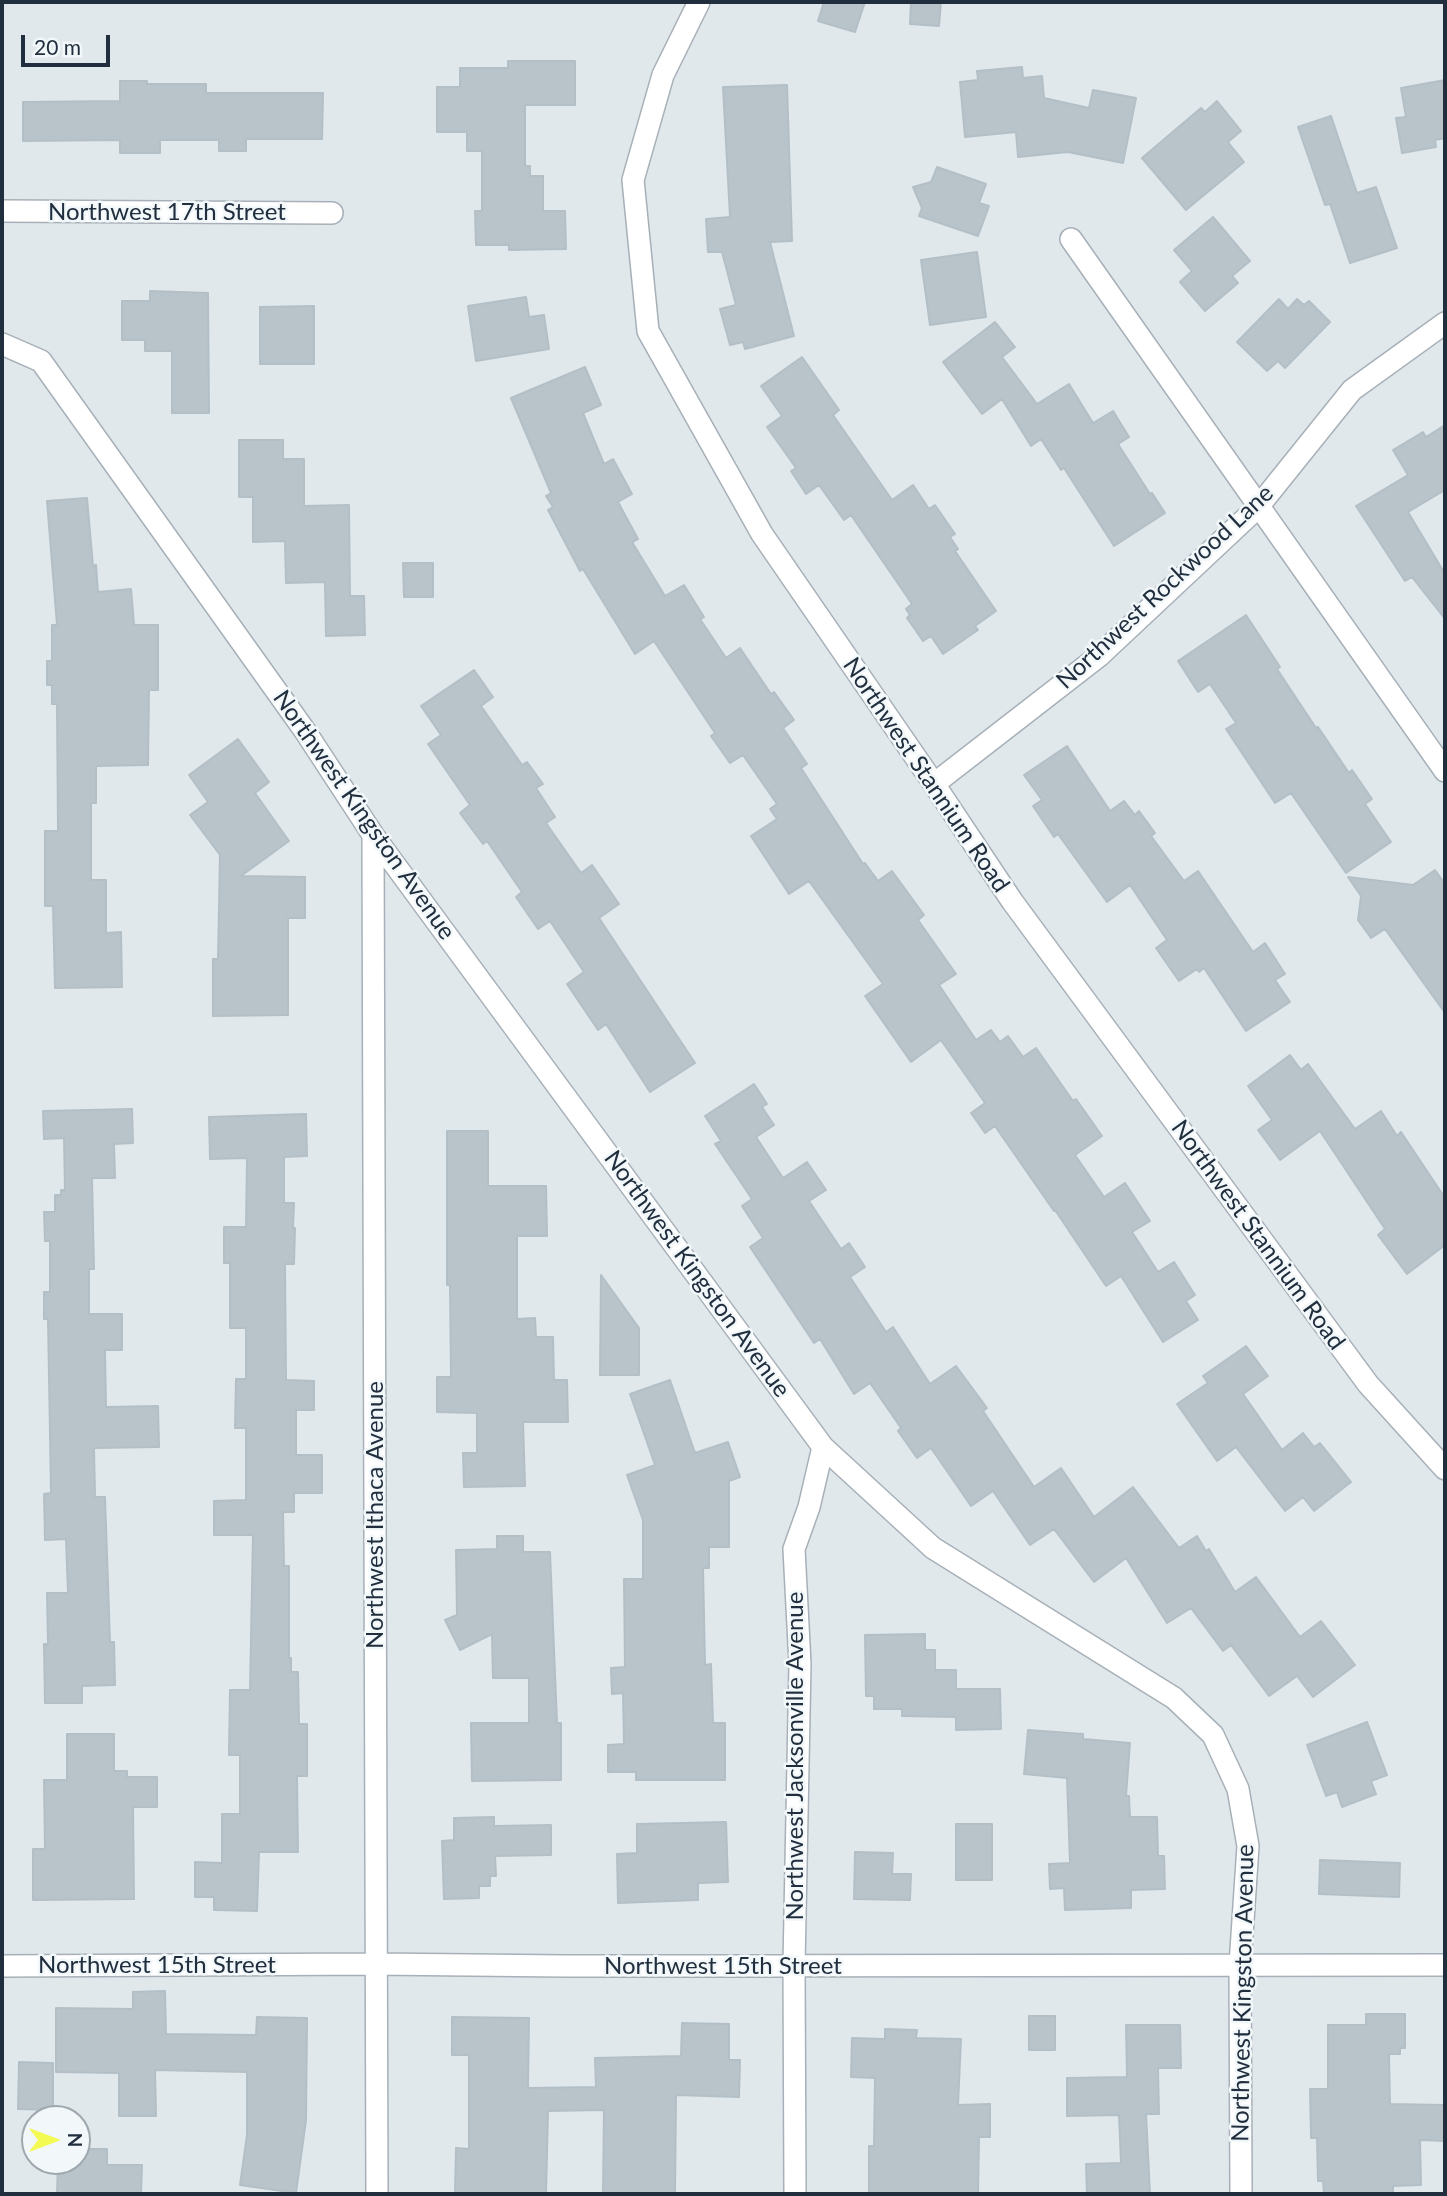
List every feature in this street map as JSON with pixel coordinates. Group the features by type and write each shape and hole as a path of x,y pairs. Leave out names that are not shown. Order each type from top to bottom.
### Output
{"street":[{"name":"Northwest Stannium Road","path":"699,2 663,75 633,180 648,331 762,534 1012,901 1359,1373 1445,1469"},
{"name":"Northwest 17th Street","path":"2,211 332,213"},
{"path":"1071,239 1445,771"},
{"name":"Northwest Rockwood Lane","path":"934,784 1099,656 1258,508 1352,390 1445,323"},
{"name":"Northwest Kingston Avenue","path":"2,344 41,360 305,731 373,835 823,1447 933,1548 1174,1698 1213,1735 1238,1789 1248,1846 1240,1965 1241,2194"},
{"name":"Northwest Ithaca Avenue","path":"373,835 377,2194"},
{"name":"Northwest Jacksonville Avenue","path":"795,2194 794,1965 800,1664 794,1549 809,1507 823,1447"},
{"name":"Northwest 15th Street","path":"2,1966 1445,1965"}],"building":[{"path":"824,2 865,2 855,32 818,21"},
{"path":"911,2 941,2 939,26 910,24"},
{"path":"508,61 575,61 575,105 525,105 525,166 530,166 530,176 543,176 543,211 565,211 566,249 509,250 509,245 476,245 475,211 482,211 482,151 467,151 467,132 437,132 437,87 460,87 460,68 508,68"},
{"path":"1022,67 1023,78 1042,76 1044,98 1089,108 1093,90 1136,98 1123,163 1068,152 1018,157 1016,132 965,137 960,82 978,80 977,71"},
{"path":"1445,80 1445,138 1435,140 1436,147 1402,153 1396,118 1406,117 1401,88"},
{"path":"120,81 206,84 206,93 323,93 322,139 246,139 246,151 219,151 219,140 160,140 160,153 120,153 120,140 23,141 23,102 120,101"},
{"path":"787,85 792,241 770,242 794,336 745,349 743,342 730,345 720,309 736,305 722,252 708,252 706,219 730,217 723,87"},
{"path":"1217,101 1241,131 1228,142 1244,162 1186,210 1142,158 1201,108 1205,112"},
{"path":"1331,116 1357,193 1376,187 1397,248 1350,263 1330,204 1325,205 1298,127"},
{"path":"937,167 986,184 979,203 989,206 978,236 919,216 922,208 913,187 931,182"},
{"path":"1213,217 1250,261 1232,276 1238,283 1205,311 1180,282 1192,271 1174,250"},
{"path":"977,252 986,317 930,325 921,260"},
{"path":"150,291 208,293 209,413 172,413 172,351 145,351 145,340 122,340 122,301 150,301"},
{"path":"526,297 529,317 544,315 549,349 476,361 468,306"},
{"path":"1279,299 1288,309 1297,299 1304,305 1309,301 1330,322 1285,368 1278,361 1267,371 1237,342"},
{"path":"314,306 314,364 260,364 260,307"},
{"path":"995,322 1015,347 1002,357 1037,404 1069,384 1093,423 1113,411 1129,437 1118,444 1165,513 1114,546 1064,468 1061,470 1041,439 1031,446 1002,399 982,414 943,362"},
{"path":"802,357 839,410 833,415 892,500 913,485 929,509 935,505 955,534 950,537 958,549 955,551 996,611 975,626 978,630 943,654 931,636 923,641 907,618 910,615 906,609 912,604 851,515 844,520 819,485 806,494 791,471 796,468 767,427 782,416 761,386"},
{"path":"585,367 601,405 583,413 604,464 613,459 632,494 618,502 638,539 632,542 665,596 684,585 704,617 700,619 726,658 740,648 771,694 774,692 794,720 783,728 807,764 801,768 863,864 865,863 878,881 892,871 924,915 918,920 956,974 939,985 976,1040 991,1030 1000,1042 1008,1036 1023,1057 1036,1048 1073,1101 1076,1099 1102,1136 1075,1155 1104,1197 1125,1183 1150,1221 1132,1232 1158,1272 1174,1262 1195,1295 1186,1301 1198,1320 1163,1342 1121,1276 1106,1286 995,1126 985,1133 971,1113 985,1103 941,1040 911,1062 865,996 883,984 809,881 789,894 751,836 777,819 770,809 777,804 743,755 730,763 711,736 715,733 654,641 635,654 583,569 580,571 548,510 553,507 546,496 551,493 511,398"},
{"path":"1445,425 1445,490 1408,512 1445,574 1445,619 1412,577 1405,581 1356,506 1408,475 1393,450 1423,432 1426,437"},
{"path":"239,440 283,440 283,459 304,459 304,506 349,505 350,596 364,596 365,635 326,636 325,582 286,583 285,541 253,542 253,497 239,497"},
{"path":"87,498 98,592 131,589 134,625 158,625 158,690 149,690 148,765 96,766 96,803 91,803 91,880 106,880 106,933 121,932 122,987 55,988 53,906 45,906 45,831 58,831 57,704 52,704 52,685 47,685 47,661 52,661 52,625 57,625 47,501"},
{"path":"403,563 433,563 433,597 404,597"},
{"path":"1246,615 1316,728 1318,727 1349,773 1352,770 1372,799 1365,804 1391,842 1346,873 1291,793 1275,803 1226,729 1236,723 1210,684 1198,692 1178,661"},
{"path":"474,670 493,697 481,706 522,765 527,762 543,784 536,788 555,817 546,823 581,873 592,865 619,904 599,918 695,1063 650,1092 606,1024 598,1030 567,984 584,972 550,921 538,929 516,897 522,892 487,841 483,844 460,813 470,805 428,744 441,735 421,706"},
{"path":"238,739 269,782 255,793 289,841 241,876 305,877 305,918 288,918 288,1015 213,1016 213,959 218,959 220,855 190,815 208,802 189,775"},
{"path":"1067,746 1110,811 1124,801 1135,815 1139,811 1155,833 1151,836 1184,881 1198,871 1253,952 1265,943 1285,974 1275,980 1290,1002 1246,1031 1204,968 1199,972 1197,969 1179,981 1156,948 1167,940 1130,885 1107,902 1058,834 1054,837 1033,806 1042,800 1024,775"},
{"path":"1435,870 1445,884 1445,1013 1385,929 1371,938 1358,920 1361,896 1348,877 1413,885"},
{"path":"1290,1055 1301,1070 1308,1064 1355,1129 1381,1111 1397,1136 1401,1132 1445,1198 1445,1245 1407,1274 1378,1235 1385,1229 1320,1131 1280,1160 1258,1130 1272,1120 1248,1086"},
{"path":"754,1084 767,1104 762,1107 774,1125 756,1137 783,1178 807,1162 826,1190 809,1201 841,1249 849,1243 865,1267 850,1277 886,1332 893,1327 930,1384 956,1366 987,1408 983,1411 1034,1487 1061,1468 1094,1517 1133,1487 1179,1548 1197,1536 1206,1551 1209,1549 1235,1592 1256,1577 1300,1637 1321,1621 1355,1665 1313,1697 1297,1676 1269,1696 1231,1645 1223,1651 1191,1608 1167,1623 1126,1558 1094,1582 1054,1529 1030,1545 993,1491 971,1506 931,1448 917,1458 898,1431 901,1428 870,1383 854,1394 820,1339 814,1343 750,1247 763,1238 742,1206 752,1199 715,1144 721,1141 705,1116"},
{"path":"132,1109 133,1143 114,1144 115,1178 92,1178 94,1269 89,1269 89,1314 122,1314 122,1350 105,1350 106,1407 158,1406 159,1447 94,1448 95,1497 105,1497 110,1642 114,1642 115,1685 82,1686 82,1703 45,1703 47,1593 68,1593 66,1539 45,1540 44,1494 51,1493 48,1319 44,1319 44,1292 50,1292 50,1241 45,1241 44,1212 55,1212 55,1195 61,1195 61,1190 65,1190 64,1138 44,1139 43,1111"},
{"path":"306,1114 307,1156 284,1157 284,1203 294,1203 295,1228 294,1264 285,1264 286,1380 314,1381 314,1410 296,1410 296,1455 322,1455 322,1493 294,1493 294,1512 283,1512 284,1566 289,1566 289,1658 291,1672 298,1672 299,1724 307,1724 307,1776 297,1776 298,1852 259,1852 257,1911 214,1910 214,1897 195,1897 195,1862 222,1863 222,1814 240,1814 240,1755 229,1755 230,1690 250,1690 253,1535 214,1535 214,1501 246,1500 246,1428 235,1428 236,1379 246,1379 246,1328 230,1328 230,1263 224,1263 224,1227 246,1227 247,1158 210,1159 209,1117"},
{"path":"447,1131 488,1131 488,1186 546,1186 547,1236 517,1236 517,1319 535,1318 536,1337 553,1337 554,1380 567,1380 568,1422 523,1422 525,1486 464,1487 463,1453 477,1453 477,1413 437,1412 437,1377 451,1377 450,1285 447,1285"},
{"path":"601,1275 639,1328 639,1375 600,1375"},
{"path":"1246,1346 1268,1376 1243,1394 1282,1450 1303,1433 1314,1447 1320,1443 1351,1482 1314,1511 1303,1497 1285,1511 1236,1447 1217,1461 1177,1404 1208,1383 1203,1376"},
{"path":"670,1380 695,1453 728,1442 740,1477 729,1481 729,1547 709,1547 709,1568 703,1568 705,1665 711,1664 713,1723 725,1723 725,1780 636,1780 636,1772 608,1772 608,1745 624,1744 623,1693 612,1694 611,1668 625,1667 624,1579 643,1579 643,1520 627,1475 655,1465 630,1394"},
{"path":"497,1536 523,1536 523,1552 550,1552 557,1723 561,1723 561,1780 472,1781 471,1723 529,1723 529,1678 493,1678 492,1634 460,1650 445,1620 457,1615 456,1550 497,1549"},
{"path":"925,1634 925,1650 935,1650 935,1670 956,1670 956,1689 1000,1689 1001,1729 956,1730 956,1717 902,1716 902,1709 874,1709 874,1696 866,1696 865,1635"},
{"path":"1367,1722 1387,1775 1371,1781 1376,1794 1342,1807 1337,1792 1326,1796 1307,1745"},
{"path":"1028,1730 1083,1734 1083,1739 1130,1743 1126,1796 1129,1796 1130,1817 1157,1817 1158,1856 1164,1856 1165,1889 1131,1890 1131,1908 1065,1910 1064,1888 1050,1889 1049,1864 1070,1863 1067,1778 1024,1774"},
{"path":"67,1734 114,1734 114,1771 127,1771 127,1777 157,1777 157,1807 133,1807 134,1899 33,1900 33,1849 45,1849 44,1780 67,1780"},
{"path":"494,1817 494,1826 551,1825 551,1855 495,1856 496,1876 490,1876 490,1886 479,1886 479,1898 444,1899 442,1841 454,1840 454,1818"},
{"path":"726,1822 728,1882 698,1883 698,1900 618,1903 617,1854 637,1853 637,1824"},
{"path":"956,1824 992,1824 992,1880 956,1880"},
{"path":"855,1852 893,1853 892,1874 911,1874 910,1900 854,1899"},
{"path":"1320,1860 1400,1863 1399,1897 1319,1894"},
{"path":"165,1991 166,2034 256,2035 257,2017 307,2018 306,2120 296,2193 240,2185 247,2135 247,2072 155,2070 156,2116 119,2116 119,2073 56,2072 56,2008 133,2009 133,1992"},
{"path":"1366,2014 1405,2014 1405,2048 1400,2048 1400,2054 1389,2054 1390,2104 1445,2105 1445,2141 1420,2140 1421,2185 1393,2186 1393,2194 1324,2194 1323,2181 1318,2181 1317,2138 1311,2138 1310,2089 1328,2089 1328,2025 1366,2025"},
{"path":"1029,2016 1055,2016 1055,2050 1029,2050"},
{"path":"452,2017 529,2018 528,2088 596,2087 595,2058 681,2056 682,2023 729,2024 729,2060 740,2060 739,2097 676,2095 675,2194 603,2194 604,2110 548,2111 546,2194 455,2194 456,2148 469,2149 469,2055 452,2055"},
{"path":"1126,2025 1180,2025 1181,2068 1158,2068 1159,2114 1146,2114 1150,2194 1087,2194 1086,2164 1121,2163 1119,2115 1067,2116 1067,2078 1127,2077"},
{"path":"885,2029 917,2030 916,2038 961,2039 958,2105 990,2104 990,2137 979,2137 978,2194 869,2194 869,2146 874,2146 875,2078 851,2077 852,2038 885,2039"},
{"path":"19,2062 53,2063 53,2105 21,2105 21,2109 18,2109"},
{"path":"91,2149 107,2149 107,2165 142,2165 141,2194 57,2194 58,2175 91,2175"}]}
